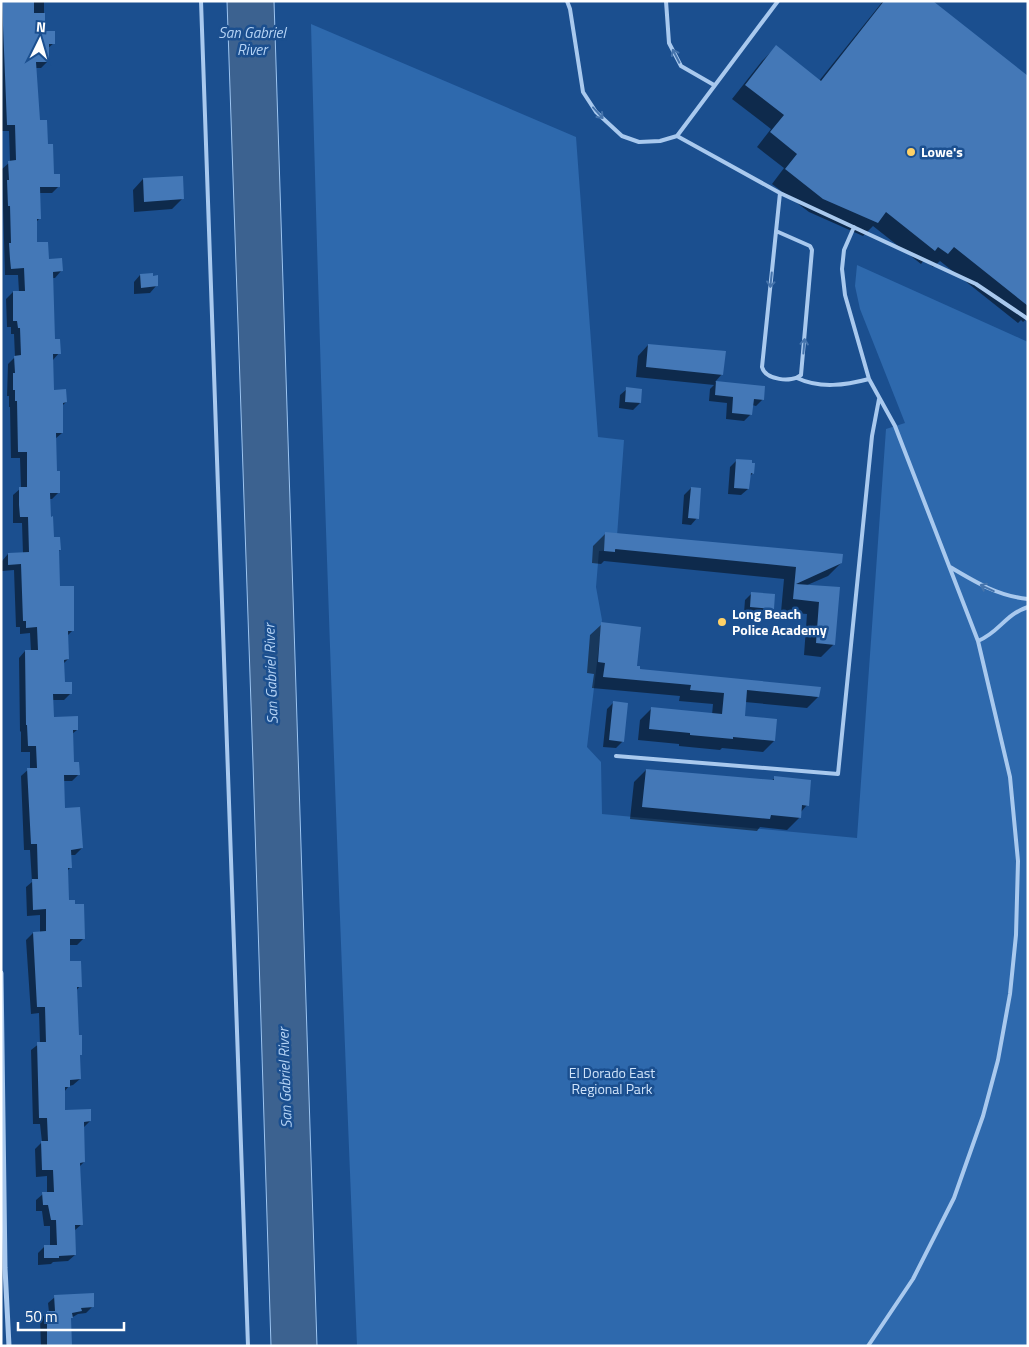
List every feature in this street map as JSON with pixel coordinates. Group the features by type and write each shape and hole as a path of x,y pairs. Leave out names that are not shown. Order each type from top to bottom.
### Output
{"street":[{"path":"1,973 3,1268 9,1346"}],"lane":[{"path":"201,1 248,1346"},
{"path":"568,1 583,92 596,112 622,136 639,142 660,141 677,136 778,1"},
{"path":"666,1 669,42 681,66 714,85"},
{"path":"677,136 780,194 976,284 1028,319"},
{"path":"780,194 763,372 770,376 798,378 807,383 818,385 850,384 869,379"},
{"path":"854,227 844,250 842,269 845,295 869,379 895,426 978,641 1010,777 1018,861 1016,935 1010,994 998,1060 984,1116 954,1198 913,1279 868,1346"},
{"path":"776,232 810,246 812,250 801,375 798,378"},
{"path":"616,756 838,774 872,436 879,399"},
{"path":"950,567 999,594 1028,599"},
{"path":"978,641 991,635 1008,616 1028,607"}],"green space":[{"name":"El Dorado East Regional Park","path":"311,24 576,137 598,437 624,440 616,550 599,551 596,587 602,620 587,747 601,762 602,814 857,838 886,429 905,423 860,309 855,286 857,265 1028,342 1028,1346 357,1346 331,685"}],"water":[{"name":"San Gabriel River","path":"227,1 274,1 317,1346 271,1346"}],"building":[{"path":"2,1 34,1 34,13 45,13 45,31 55,31 55,44 49,44 49,62 36,62 40,120 47,120 48,144 53,144 54,174 60,174 60,187 40,187 41,219 37,219 37,242 48,242 49,259 62,258 63,271 53,272 55,339 60,339 61,354 53,354 54,390 66,389 67,402 63,403 63,433 56,433 57,471 60,471 60,493 50,493 54,537 60,537 60,586 74,586 74,631 68,631 69,659 64,660 65,682 72,682 72,694 53,694 54,717 78,716 78,730 73,730 74,762 79,762 80,775 64,775 65,808 80,807 83,848 71,850 72,868 68,868 69,900 75,900 75,904 84,904 85,939 70,939 70,961 81,961 82,987 77,987 79,1035 82,1035 82,1055 80,1055 81,1079 70,1080 70,1087 65,1087 65,1110 91,1109 91,1121 84,1122 85,1162 80,1163 83,1225 75,1225 76,1255 59,1256 59,1258 44,1258 44,1245 57,1245 56,1220 51,1220 48,1205 43,1205 42,1192 54,1192 53,1170 42,1170 41,1141 48,1141 47,1118 39,1118 37,1042 46,1042 45,1007 37,1007 33,932 46,931 46,909 33,910 32,879 38,879 37,844 31,844 27,768 37,768 36,746 28,746 25,650 38,650 37,627 26,628 26,621 23,621 21,564 8,565 8,553 29,552 28,517 20,517 19,505 19,487 27,487 27,452 18,452 17,401 15,401 15,390 13,390 14,356 21,355 20,328 18,328 17,321 13,321 13,291 25,291 24,268 11,269 10,259 10,206 8,206 7,180 9,180 8,161 16,160 15,125 7,125"},
{"name":"Lowe's","path":"884,1 933,1 1028,76 1028,306 954,247 948,254 938,247 935,251 886,212 878,223 823,199 785,169 797,154 770,132 784,115 745,85 776,45 821,81"},
{"path":"183,176 184,199 144,202 143,178"},
{"path":"153,273 153,276 158,275 158,286 141,288 140,274"},
{"path":"648,344 726,351 723,375 646,367"},
{"path":"716,381 765,386 764,400 754,399 752,415 732,413 733,397 715,395"},
{"path":"626,387 642,389 641,403 625,402"},
{"path":"736,459 752,460 752,463 755,463 754,474 751,473 749,489 734,488"},
{"path":"691,487 701,488 699,519 688,518"},
{"path":"605,532 843,554 842,563 796,584 840,587 835,645 816,643 819,602 793,599 796,567 615,549 615,552 604,551"},
{"path":"751,592 775,594 774,609 750,607"},
{"path":"601,622 641,627 637,666 640,666 640,669 821,687 819,697 747,690 745,716 777,719 775,741 690,735 690,733 649,729 651,707 722,714 724,693 690,690 691,685 603,677 605,663 598,662"},
{"path":"613,701 628,703 624,742 609,740"},
{"path":"646,769 774,780 774,776 811,780 809,806 802,805 801,818 771,815 770,819 642,807"},
{"path":"94,1293 94,1307 81,1308 82,1311 72,1313 72,1346 47,1346 47,1311 55,1311 54,1295"}],"place":[{"name":"Lowe's","path":"911,152"},
{"name":"Long Beach Police Academy","path":"722,622"}]}
